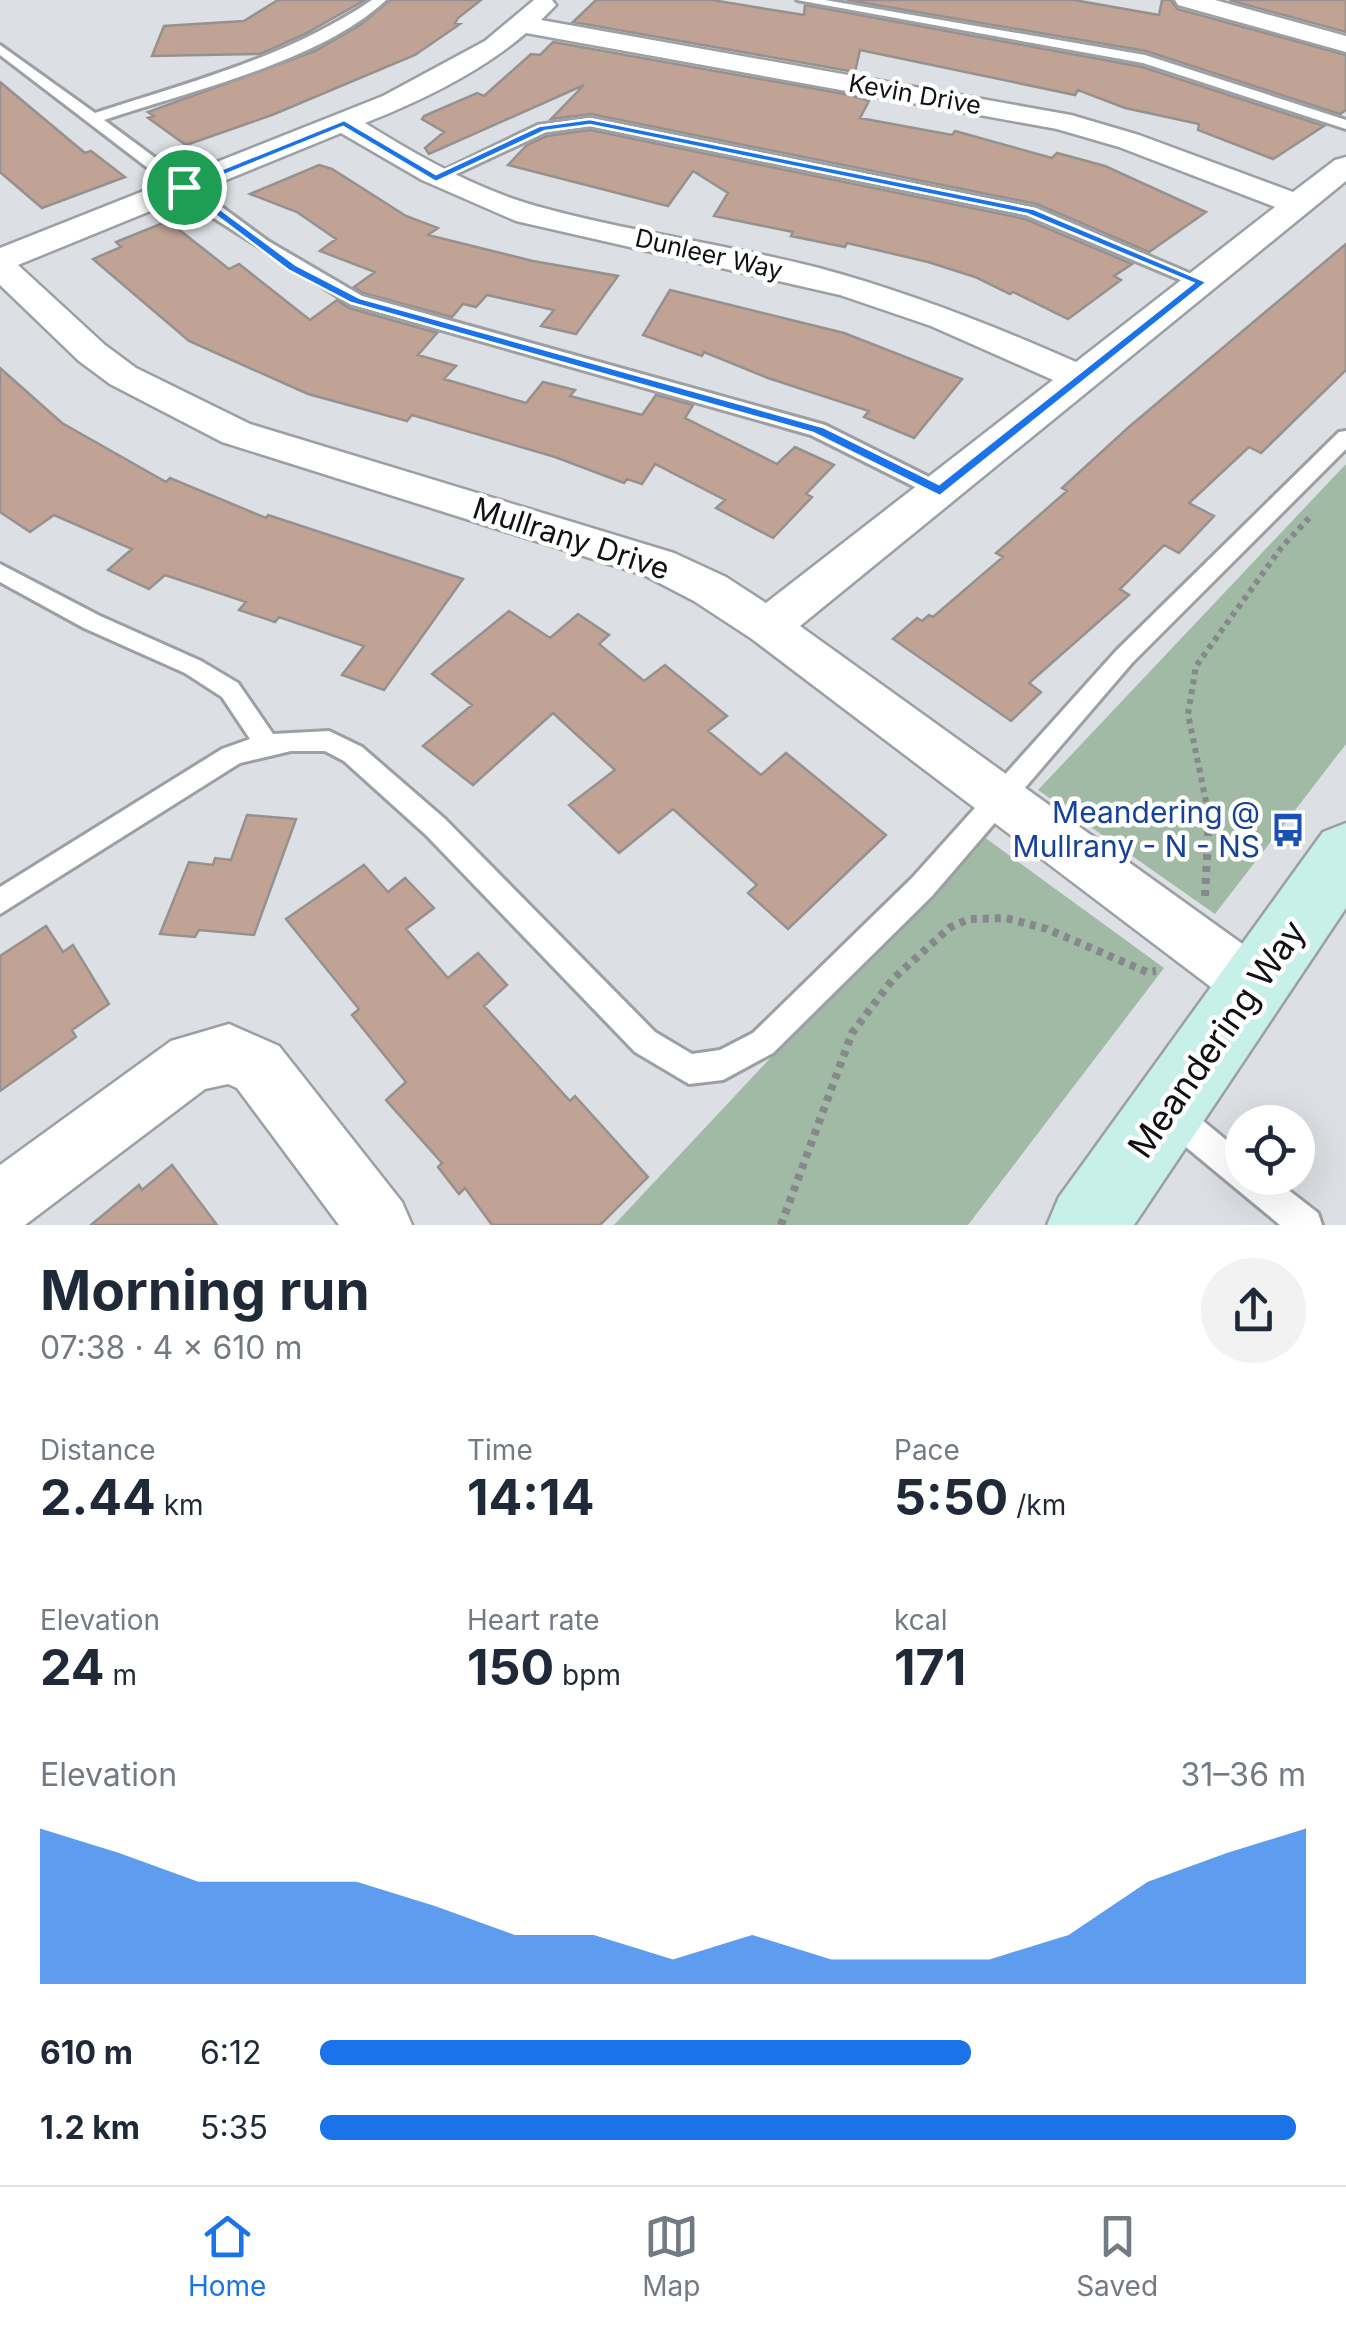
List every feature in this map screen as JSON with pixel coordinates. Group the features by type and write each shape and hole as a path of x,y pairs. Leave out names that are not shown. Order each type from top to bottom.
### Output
{"street":[{"path":"0,263 344,123 444,76 494,47 548,0"},
{"path":"1187,0 1346,44"},
{"name":"Kevin Drive","path":"521,24 1061,121 1129,140 1298,205"},
{"name":"Dunleer Way","path":"344,123 436,178 527,214 820,279 977,331 1080,378"},
{"path":"768,627 1346,166"},
{"name":"Mullrany Drive","path":"0,263 92,353 123,376 220,426 323,463 660,564 710,589 768,627 1256,987"},
{"name":"Meandering Way","path":"1087,1225 1256,987 1346,852"},
{"path":"0,1204 192,1062 229,1054 258,1066 379,1225"}],"lane":[{"path":"95,118 287,51 355,20 380,0"},
{"path":"803,0 1146,59 1346,125"},
{"path":"0,49 292,267 356,300 818,430 940,491"},
{"path":"436,178 543,128 590,122 1030,211 1201,282"},
{"path":"0,902 231,756 266,744 332,741 389,782 645,1042 688,1069 723,1064 763,1043 922,887 1124,657 1346,438"},
{"path":"0,572 92,622 193,667 230,690 266,744"},
{"path":"1167,1112 1225,1159"},
{"path":"1269,1195 1306,1225"}],"green space":[{"path":"1346,464 1346,744 1215,914 1038,790"},
{"path":"980,834 1164,968 968,1225 614,1225"}],"building":[{"path":"278,0 365,0 260,54 152,56 164,26 244,21"},
{"path":"390,0 481,0 458,18 455,23 460,24 415,55 272,115 186,145 148,118 154,116 148,112 315,51 360,25"},
{"path":"596,0 712,0 804,15 805,5 1142,67 1324,126 1273,159 1198,130 1199,124 1125,108 1078,90 1075,95 860,50 855,72 573,22"},
{"path":"847,0 1074,0 1159,15 1162,0 1171,0 1177,9 1346,55 1346,110 1340,114 1146,51"},
{"path":"1229,0 1346,0 1346,32"},
{"path":"553,42 850,95 869,101 860,118 952,135 955,131 1052,158 1057,153 1105,166 1206,212 1149,252 1037,204 591,114 551,119 584,85 429,154 425,148 444,132 422,119 424,116 477,93 484,96 531,54 540,55"},
{"path":"0,82 85,153 91,151 125,177 42,208 0,172"},
{"path":"590,130 1025,219 1132,264 1114,276 1121,280 1068,319 1013,292 928,262 847,243 845,247 791,236 793,232 714,216 728,193 693,171 668,206 508,165 527,145 547,136"},
{"path":"319,165 332,169 406,216 438,228 428,235 533,261 618,276 576,334 541,326 554,310 487,295 476,307 463,304 452,317 363,293 354,287 375,272 320,251 336,239 297,212 250,194"},
{"path":"168,221 229,269 239,264 310,320 337,300 349,308 437,333 418,355 456,366 444,379 526,403 543,382 575,390 570,396 642,415 656,395 693,405 685,418 777,464 795,447 834,465 806,494 812,497 773,538 716,508 725,500 655,464 642,484 627,479 624,483 555,457 412,415 407,421 308,394 189,341 93,259 121,247 116,242"},
{"path":"1346,244 1346,370 1261,453 1249,447 1189,503 1214,516 1179,553 1164,545 1120,589 1129,595 1029,683 1041,692 1011,721 893,639 917,618 922,621 929,615 933,617 1003,557 996,553 1067,491 1062,488"},
{"path":"670,290 844,333 962,379 914,438 864,417 869,411 704,352 702,356 643,335"},
{"path":"0,368 62,423 166,482 170,478 266,518 268,515 463,579 384,690 342,675 364,646 279,617 275,622 239,610 246,602 165,575 149,589 108,570 132,549 54,515 30,532 0,512"},
{"path":"509,611 550,638 578,614 609,635 599,644 644,681 665,665 727,716 708,731 761,775 786,753 886,835 788,929 748,893 757,885 673,809 619,853 569,805 615,770 553,713 473,785 423,746 472,705 432,674"},
{"path":"247,815 296,819 254,935 199,930 195,937 160,934 189,862 213,865 215,858 231,860"},
{"path":"364,865 388,892 405,878 434,908 406,929 448,978 478,953 507,985 484,1006 570,1101 575,1096 648,1177 600,1225 492,1225 465,1188 459,1194 438,1167 442,1163 386,1100 406,1082 352,1015 359,1009 286,919"},
{"path":"46,926 63,952 73,945 109,1004 72,1030 76,1037 0,1091 0,956"},
{"path":"172,1165 217,1225 91,1225 139,1185 142,1190"}],"place":[{"name":"Meandering @ Mullrany - N - NS","path":"1288,830"}],"route":[{"path":"590,122 1030,211 1201,282 940,491 818,430 356,300 292,267 184,187 344,123 436,178 543,128 590,122"}]}
